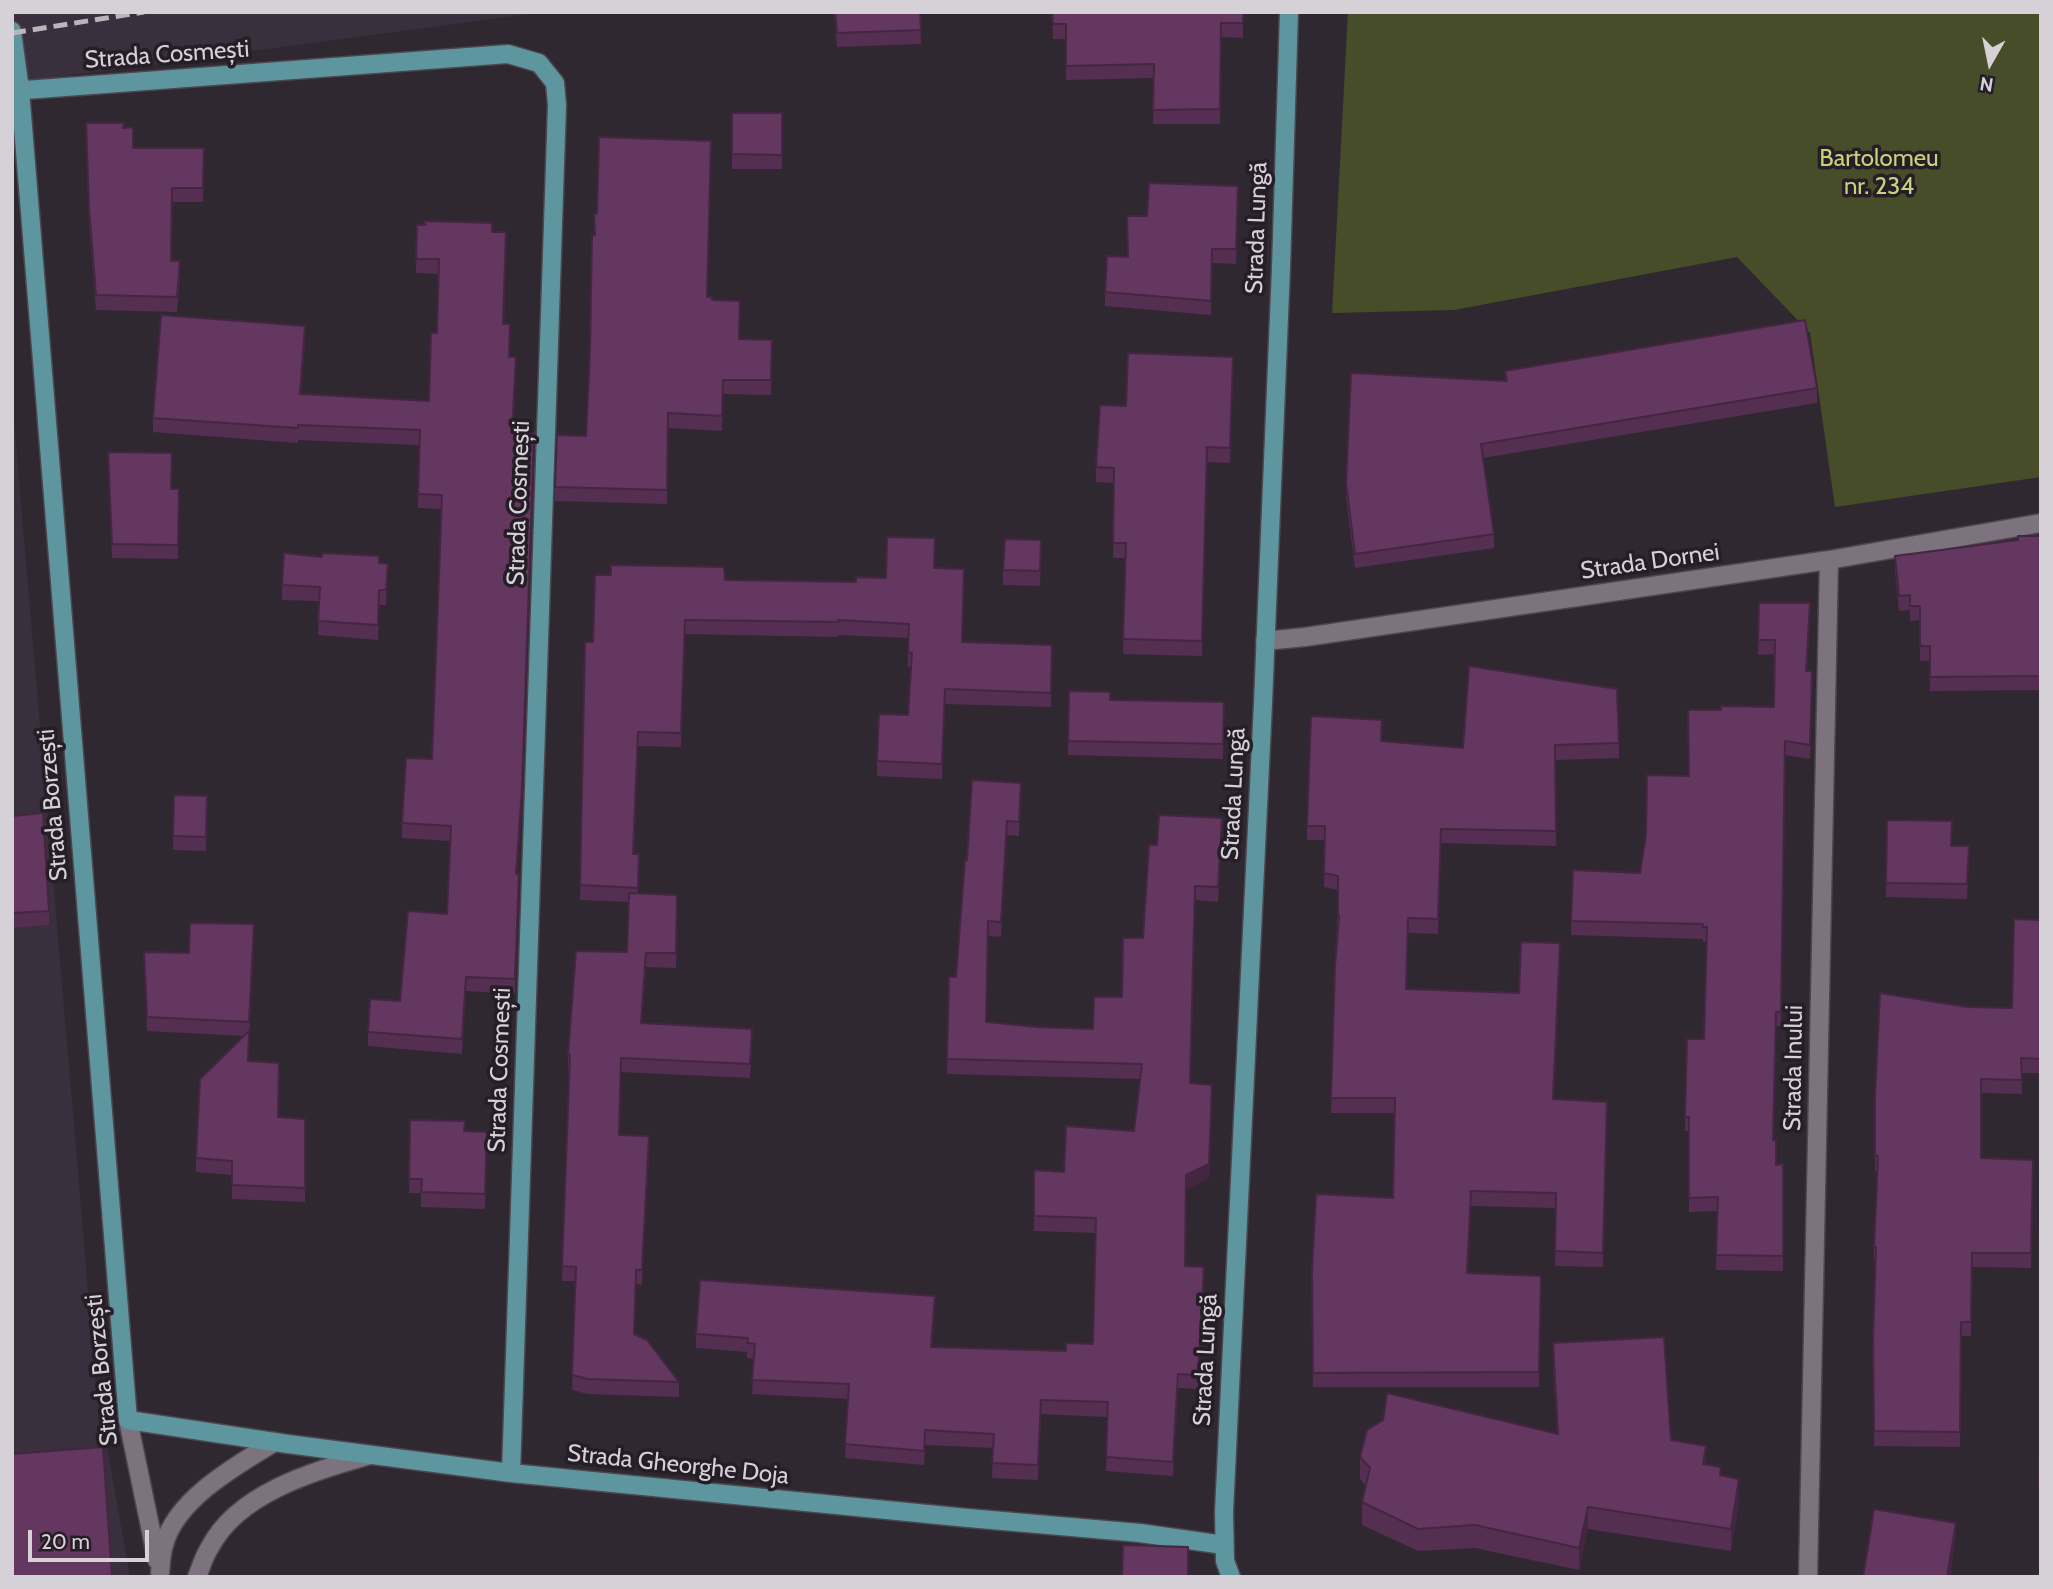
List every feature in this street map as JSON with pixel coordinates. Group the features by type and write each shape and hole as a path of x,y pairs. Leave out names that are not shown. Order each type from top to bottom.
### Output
{"main road":[{"name":"Strada Lungă","path":"1231,1577 1225,1561 1224,1545 1226,1465 1265,641 1289,12"},
{"name":"Strada Borzești","path":"12,31 128,1420"},
{"name":"Strada Cosmești","path":"16,90 508,54 538,63 555,83 557,104 511,1472"},
{"name":"Strada Gheorghe Doja","path":"128,1420 370,1455 511,1472 1140,1533 1224,1545"}],"street":[{"name":"Strada Dornei","path":"1265,641 1829,560 2041,523"},
{"name":"Strada Inului","path":"1808,1577 1829,560"},
{"name":"Strada Borzești","path":"128,1420 160,1575"},
{"name":"Strada Borzești","path":"160,1575 164,1545 186,1506 231,1470 275,1442"},
{"path":"197,1577 210,1545 224,1527 259,1499 289,1482 370,1455"}],"shaded area":[{"path":"12,12 545,12 12,83"},
{"path":"12,397 96,1384 130,1577 12,1577"}],"green space":[{"name":"Bartolomeu nr. 234","path":"1348,12 2036,12 2041,17 2041,477 1835,507 1810,333 1737,257 1454,310 1332,313"}],"building":[{"path":"835,12 920,12 921,30 837,33"},
{"path":"1052,12 1243,12 1243,23 1221,23 1220,109 1153,110 1154,64 1066,66 1066,24 1053,24"},
{"path":"732,113 782,113 782,155 732,154"},
{"path":"86,123 124,123 123,128 133,127 133,148 204,148 203,188 172,188 171,261 180,261 177,297 96,295"},
{"path":"599,137 711,141 707,297 712,297 712,300 740,301 739,339 772,340 771,380 723,380 722,416 668,413 667,490 555,487 557,435 586,436 592,235 595,235 594,214 597,214"},
{"path":"1149,183 1238,186 1236,249 1212,249 1211,301 1105,292 1107,256 1128,257 1127,216 1147,216"},
{"path":"424,221 492,223 492,232 506,232 503,324 510,324 509,357 516,357 512,432 534,433 522,789 516,874 519,874 515,979 466,977 462,1039 368,1032 370,999 400,1001 408,911 447,914 451,826 402,823 406,758 432,759 442,495 418,494 420,430 298,425 298,428 153,418 161,315 305,326 300,394 429,401 431,333 437,333 439,259 416,259 417,225 425,225"},
{"path":"1805,320 1817,388 1481,444 1494,534 1355,554 1346,483 1351,373 1507,381 1505,371"},
{"path":"1128,353 1233,357 1230,448 1207,447 1202,641 1123,639 1126,543 1113,543 1114,468 1096,467 1100,405 1126,406"},
{"path":"108,452 172,453 171,489 179,489 178,545 112,544"},
{"path":"2018,536 2041,536 2041,676 1930,677 1930,646 1920,646 1920,606 1910,606 1910,595 1899,596 1895,556 2018,540"},
{"path":"887,537 935,538 934,568 964,569 962,642 1052,645 1051,693 945,689 942,764 877,761 879,714 908,715 912,653 908,652 909,624 838,620 685,620 681,733 638,732 633,854 639,854 638,888 580,885 585,642 593,642 595,575 611,575 611,565 724,567 725,580 856,582 856,577 886,578"},
{"path":"1005,539 1041,540 1040,571 1003,570"},
{"path":"284,553 322,557 322,553 379,556 379,563 388,564 386,590 379,590 378,625 318,621 320,587 282,585"},
{"path":"1759,603 1810,603 1806,671 1812,671 1810,745 1785,741 1781,1012 1776,1012 1773,1140 1776,1140 1776,1165 1783,1164 1783,1256 1716,1255 1718,1197 1689,1198 1689,1117 1685,1117 1687,1039 1704,1039 1707,927 1703,927 1703,924 1571,921 1573,870 1640,873 1646,835 1647,775 1689,776 1688,710 1721,710 1721,706 1774,707 1775,640 1758,640"},
{"path":"1469,666 1617,689 1619,743 1555,745 1556,831 1441,829 1438,919 1408,918 1406,989 1519,993 1521,942 1560,943 1553,1099 1607,1102 1603,1253 1555,1251 1556,1193 1471,1191 1467,1273 1541,1276 1539,1372 1313,1373 1312,1271 1316,1194 1393,1198 1395,1098 1331,1098 1339,916 1338,876 1324,873 1325,826 1307,826 1311,716 1382,720 1381,741 1463,748"},
{"path":"1069,691 1110,692 1110,700 1224,702 1223,744 1068,741"},
{"path":"972,780 1021,783 1019,822 1007,821 1001,922 988,921 986,1022 1093,1029 1094,997 1122,997 1123,938 1143,938 1149,845 1157,845 1159,815 1222,818 1218,887 1195,886 1190,1083 1212,1085 1209,1164 1186,1175 1185,1266 1204,1267 1198,1375 1178,1374 1173,1462 1106,1457 1108,1402 1041,1400 1038,1465 992,1463 994,1434 925,1430 924,1451 845,1444 849,1384 752,1380 755,1344 747,1343 748,1338 696,1334 700,1280 935,1296 931,1347 1066,1351 1066,1343 1093,1344 1096,1218 1034,1216 1034,1170 1064,1172 1066,1126 1134,1131 1142,1064 947,1059 949,977 956,977"},
{"path":"174,795 207,796 206,837 173,836"},
{"path":"43,813 49,911 12,913 12,816"},
{"path":"1887,820 1952,821 1951,846 1969,846 1967,884 1886,883"},
{"path":"629,893 677,895 676,953 646,953 641,1023 752,1029 750,1064 621,1058 619,1135 649,1136 642,1270 636,1270 634,1334 647,1340 679,1382 588,1379 572,1375 576,1267 562,1266 568,1055 576,951 627,952"},
{"path":"2014,919 2041,920 2041,1059 2021,1058 2022,1080 1981,1079 1981,1158 2033,1160 2031,1253 1972,1253 1971,1322 1961,1322 1960,1432 1874,1431 1874,1247 1878,1156 1875,1156 1875,1096 1880,993 1967,1007 2012,1008"},
{"path":"190,923 254,924 249,1022 147,1017 144,952 189,953"},
{"path":"249,1031 248,1061 279,1063 278,1117 305,1119 305,1188 232,1185 232,1161 196,1158 200,1079"},
{"path":"410,1120 465,1121 464,1131 487,1132 485,1194 421,1192 422,1179 409,1179"},
{"path":"1664,1337 1671,1440 1706,1446 1703,1464 1721,1467 1720,1475 1739,1479 1731,1529 1588,1507 1579,1548 1475,1525 1418,1529 1362,1502 1370,1468 1360,1457 1367,1430 1383,1420 1387,1393 1558,1434 1553,1343"},
{"path":"2040,1438 2041,1485 2039,1485"},
{"path":"103,1447 112,1577 12,1577 12,1454"},
{"path":"1874,1509 1956,1523 1947,1577 1863,1577"},
{"path":"1123,1545 1188,1547 1188,1577 1122,1577"}],"railway":[{"path":"12,33 144,12"}]}
